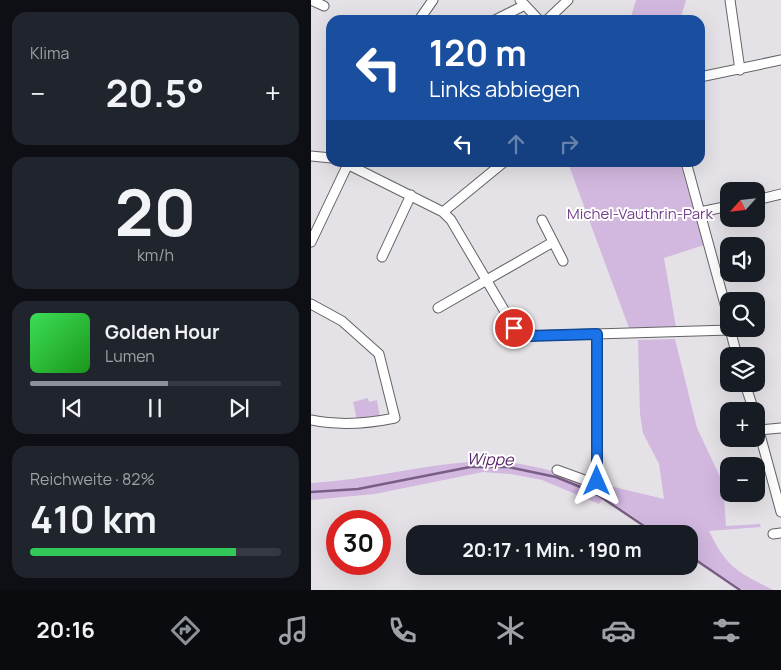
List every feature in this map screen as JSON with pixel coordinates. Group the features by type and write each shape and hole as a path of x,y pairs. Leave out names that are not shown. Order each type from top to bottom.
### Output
{"street":[{"path":"311,0 324,6"},
{"path":"422,15 433,0"},
{"path":"552,15 568,0"},
{"path":"730,0 740,70"},
{"path":"502,15 522,2 534,15"},
{"path":"705,76 781,60"},
{"path":"311,156 326,158"},
{"path":"311,242 345,167"},
{"path":"355,167 443,212 451,220 514,328 520,333 528,336 720,330"},
{"path":"443,212 498,167"},
{"path":"687,167 722,292"},
{"path":"765,198 781,194"},
{"path":"382,257 411,195"},
{"path":"700,212 720,208"},
{"path":"542,220 563,261"},
{"path":"438,308 553,242"},
{"path":"311,304 342,321 379,354 395,418 367,424 345,424 311,420"},
{"path":"557,470 590,482 597,481 597,334"},
{"path":"765,429 781,428"},
{"path":"764,447 781,512"}],"green space":[{"path":"636,0 686,0 682,15 632,15"},
{"name":"Michel-Vauthrin-Park","path":"569,167 681,167 704,245 664,258 676,327 629,328"},
{"path":"675,339 697,428 720,477 720,502 724,502 726,526 760,524 761,527 709,531 722,553 735,568 773,590 743,590 698,560 698,525 646,525 604,497 599,504 542,480 511,474 483,472 375,494 311,500 311,483 354,479 438,465 481,461 529,465 545,469 577,479 605,493 610,486 664,499 659,464 643,433 640,414 638,340"},
{"path":"368,398 369,402 377,400 380,418 357,420 353,402"}],"waterway":[{"name":"Wippe","path":"311,492 358,489 470,467 508,467 556,477 578,486 598,495 643,525"},
{"name":"Wippe","path":"698,561 740,590"}],"route":[{"path":"514,328 528,336 597,334 597,481"}]}
